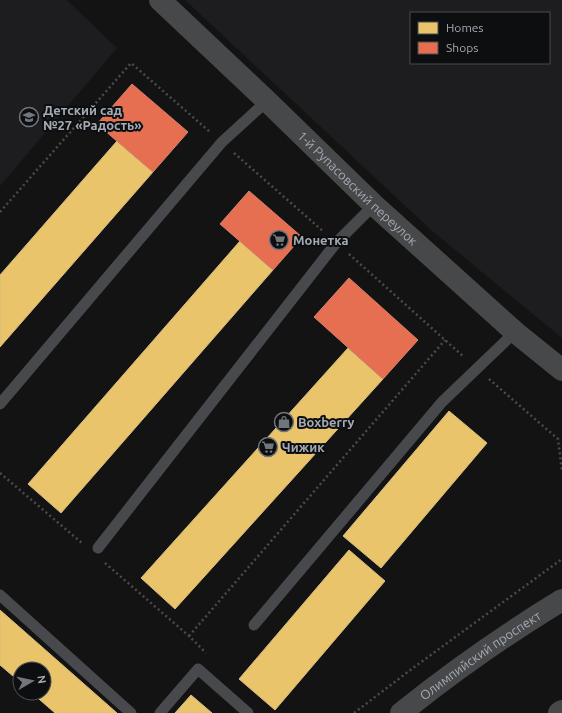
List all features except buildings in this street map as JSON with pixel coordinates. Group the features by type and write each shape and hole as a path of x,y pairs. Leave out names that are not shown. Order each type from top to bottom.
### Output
{"street":[{"name":"1-й Рупасовский переулок","path":"160,0 374,205 515,332 562,370"},
{"name":"Олимпийский проспект","path":"400,713 434,686 524,623 562,600"}],"lane":[{"path":"0,404 222,142 266,101"},
{"path":"92,548 336,243 374,205"},
{"path":"254,625 442,402 515,332"},
{"path":"0,595 131,713"},
{"path":"160,713 198,669 248,713"}],"path":[{"path":"0,212 131,63 558,439 562,471"},
{"path":"105,564 189,636 445,340"},
{"path":"0,472 92,548"},
{"path":"354,713 562,559"}],"shaded area":[{"name":"Детский сад №27 «Радость»","path":"0,0 67,0 117,48 0,186"},
{"path":"185,0 562,0 562,338 431,230"}],"place":[{"name":"Детский сад №27 «Радость»","path":"29,117"},
{"name":"Монетка","path":"279,240"},
{"name":"Boxberry","path":"284,422"},
{"name":"Чижик","path":"268,447"}]}
